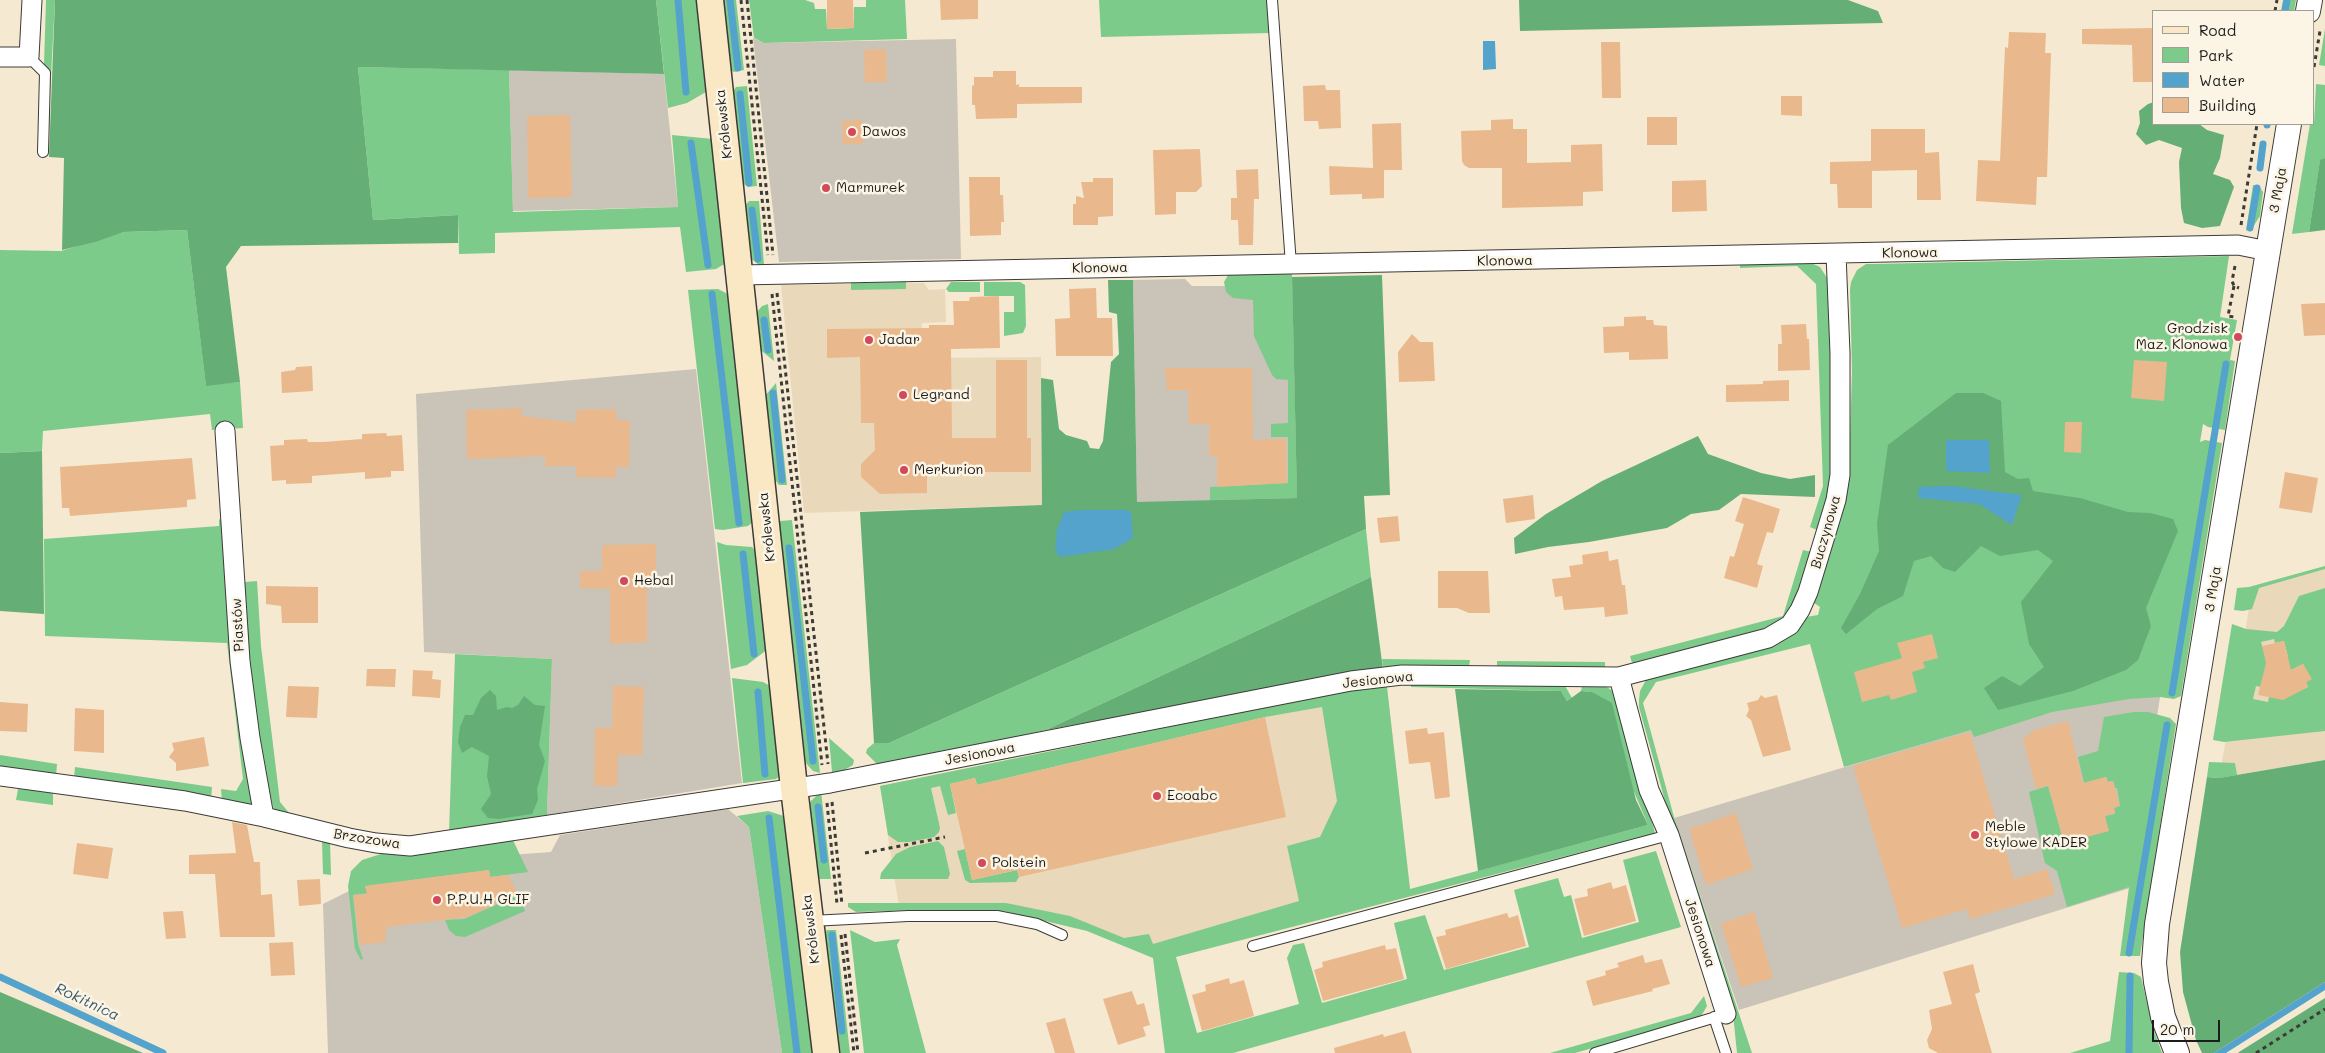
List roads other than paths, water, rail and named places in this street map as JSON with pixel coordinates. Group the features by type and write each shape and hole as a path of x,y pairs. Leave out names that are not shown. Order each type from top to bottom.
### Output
{"main road":[{"name":"Królewska","path":"710,0 741,275 794,788 826,1053"}],"street":[{"path":"0,57 29,57 32,0"},
{"name":"3 Maja","path":"2176,1053 2163,1017 2156,982 2154,963 2156,924 2289,125"},
{"name":"Klonowa","path":"741,275 2238,245 2268,251"},
{"name":"Buczynowa","path":"1619,677 1768,638 1790,625 1800,610 1808,592 1836,500 1839,481 1840,353 1836,254"},
{"name":"Piastów","path":"225,431 240,661 250,738 264,817"},
{"name":"Jesionowa","path":"794,788 830,783 1351,681 1402,675 1619,677 1649,790 1669,835 1720,1016"},
{"name":"Brzozowa","path":"0,776 184,801 264,817 349,838 410,846 794,788"}],"lane":[{"path":"1272,0 1291,265"},
{"path":"29,57 45,74 44,152"},
{"path":"1253,946 1669,835"},
{"path":"810,921 922,915 997,916 1037,924 1062,935"},
{"path":"1595,1053 1720,1016"},
{"name":"Jesionowa","path":"1720,1016 1726,1053"}],"water":[{"path":"1483,41 1495,41 1496,69 1483,70"},
{"path":"1946,440 1989,440 1990,473 1946,471"},
{"path":"1952,486 2022,495 2012,525 1979,504 1918,498 1919,487"},
{"path":"1127,510 1131,513 1133,538 1114,549 1060,557 1055,550 1057,530 1064,512"},
{"path":"2325,982 2325,990 2226,1053 2214,1053"}],"waterway":[{"path":"678,0 686,92"},
{"path":"730,0 738,68"},
{"path":"2285,10 2287,0"},
{"path":"740,94 749,183"},
{"path":"691,143 708,265"},
{"path":"2260,168 2263,144"},
{"path":"2250,228 2257,188"},
{"path":"752,210 758,259"},
{"path":"712,294 739,523"},
{"path":"764,320 768,350"},
{"path":"2172,693 2226,364"},
{"path":"773,393 782,480"},
{"path":"789,548 813,761"},
{"path":"743,554 754,654"},
{"path":"758,692 765,774"},
{"path":"2129,953 2167,725"},
{"path":"818,807 824,860"},
{"path":"769,818 797,1053"},
{"path":"832,935 842,1031"},
{"path":"2129,1053 2130,976"},
{"name":"Rokitnica","path":"0,977 163,1053"}],"place":[{"name":"Dawos","path":"852,132"},
{"name":"Marmurek","path":"826,188"},
{"name":"Grodzisk Maz. Klonowa","path":"2238,337"},
{"name":"Jadar","path":"869,340"},
{"name":"Legrand","path":"903,395"},
{"name":"Merkurion","path":"904,470"},
{"name":"Hebal","path":"624,581"},
{"name":"Ecoabc","path":"1157,796"},
{"name":"Meble Stylowe KADER","path":"1975,835"},
{"name":"Polstein","path":"982,863"},
{"name":"P.P.U.H GLIF","path":"437,900"}]}
